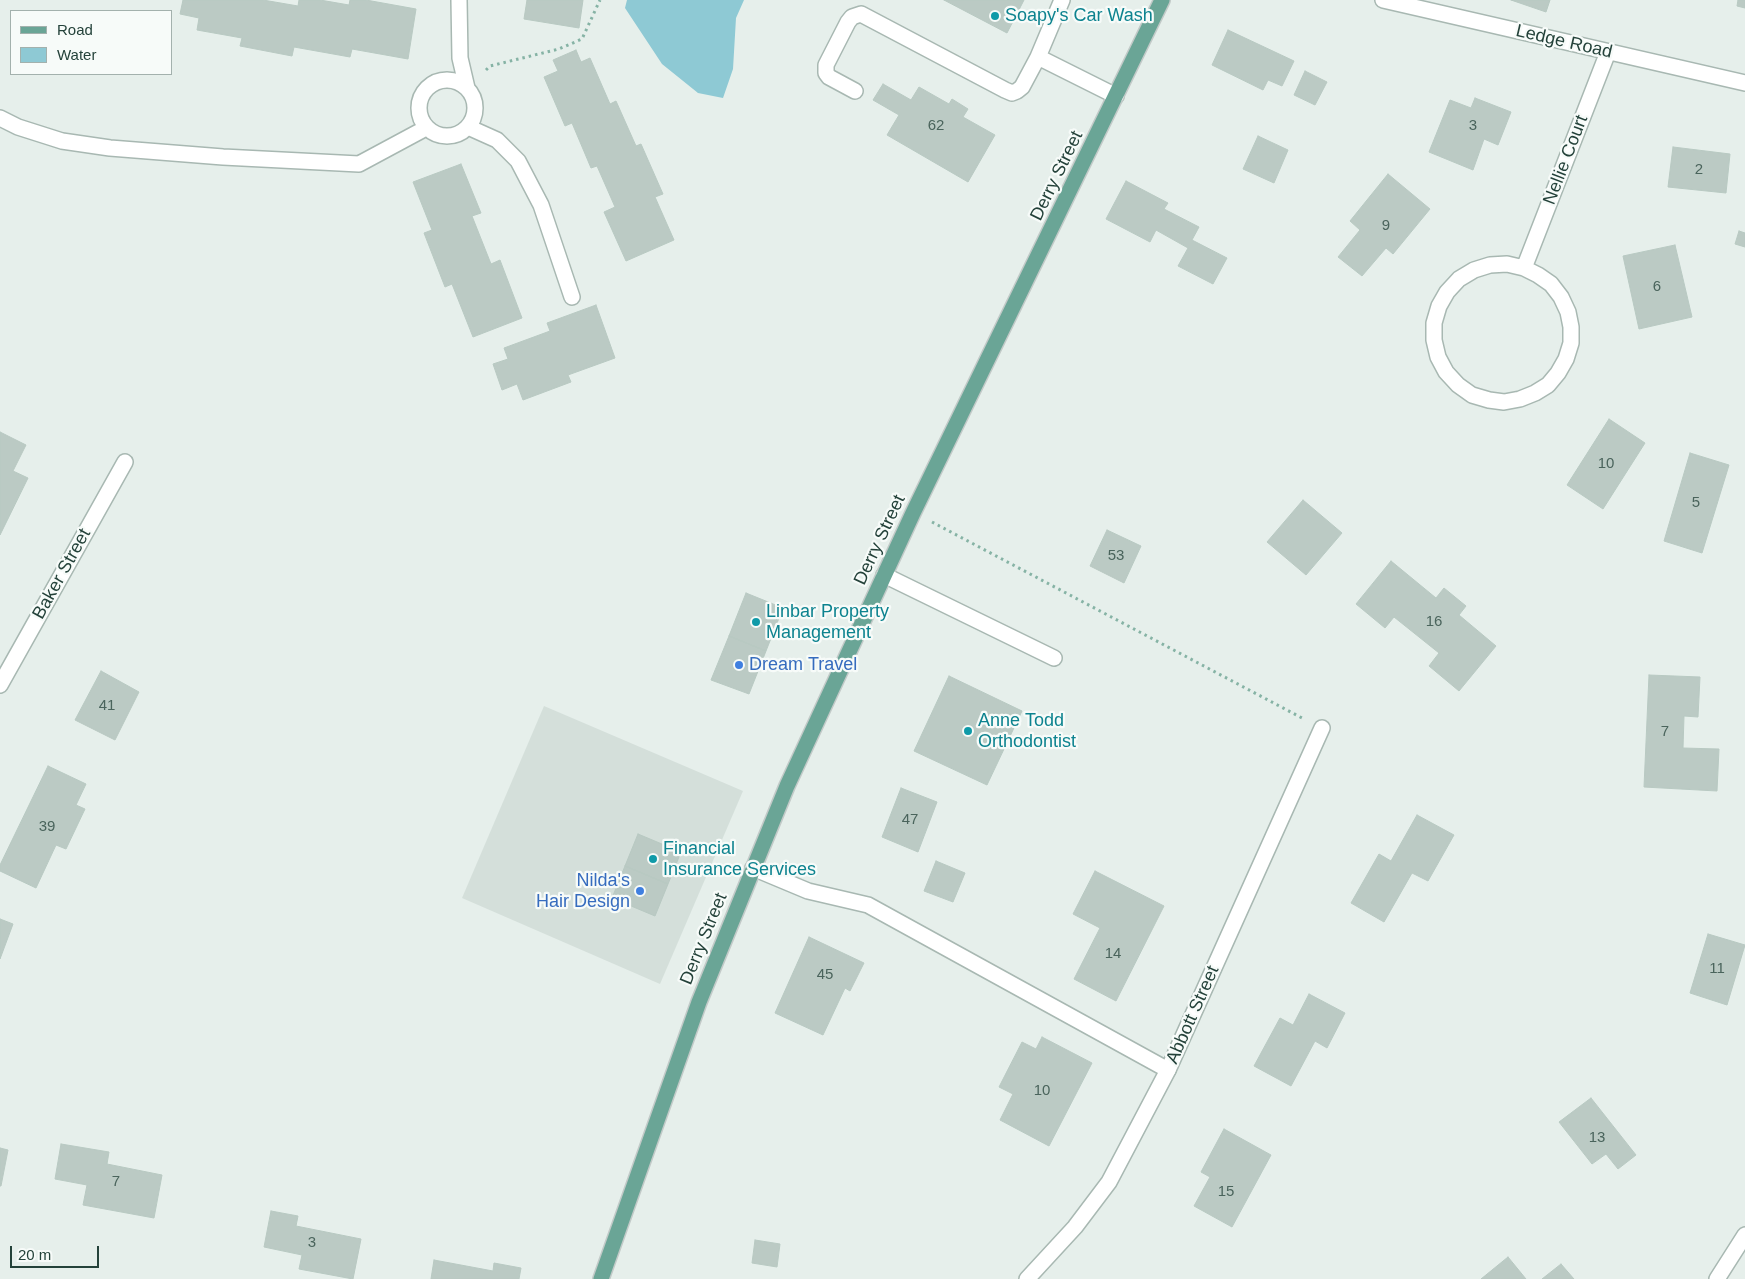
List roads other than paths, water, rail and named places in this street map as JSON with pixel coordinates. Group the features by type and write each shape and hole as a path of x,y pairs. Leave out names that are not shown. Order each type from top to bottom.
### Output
{"main road":[{"name":"Derry Street","path":"601,1279 699,1002 787,786 884,575 1162,0"}],"street":[{"path":"459,0 460,58 467,88 473,97 475,109 473,118 468,127 456,135 436,134 426,128 421,118 419,107 421,97 428,88 437,82 447,80 457,81 467,88"},
{"path":"855,91 829,77 826,73 826,65 848,22 856,15 861,14 1012,93 1022,87 1038,57 1062,0"},
{"name":"Ledge Road","path":"1384,0 1745,82"},
{"name":"Nellie Court","path":"1524,268 1608,52"},
{"path":"1038,57 1116,96"},
{"path":"0,118 18,127 62,141 110,148 223,157 359,164 426,128"},
{"path":"468,127 497,140 518,161 541,205 572,297"},
{"path":"1507,264 1524,268 1551,284 1561,297 1568,312 1571,327 1570,343 1566,358 1548,385 1520,399 1504,402 1472,395 1458,385 1446,372 1438,357 1434,340 1434,323 1438,306 1459,279 1474,270 1490,265 1507,264"},
{"name":"Baker Street","path":"0,685 125,462"},
{"path":"884,575 1054,658"},
{"name":"Abbott Street","path":"1027,1279 1075,1227 1109,1182 1168,1070 1322,728"},
{"path":"753,868 808,891 868,905 1168,1070"},
{"path":"1717,1279 1745,1234"}],"water":[{"path":"627,0 744,0 736,18 733,69 723,98 698,93 662,64 625,8"}],"place":[{"name":"Soapy's Car Wash","path":"995,16"},
{"name":"Linbar Property Management","path":"756,622"},
{"name":"Dream Travel","path":"739,665"},
{"name":"Anne Todd Orthodontist","path":"968,731"},
{"name":"Financial Insurance Services","path":"653,859"},
{"name":"Nilda's Hair Design","path":"640,891"}]}
